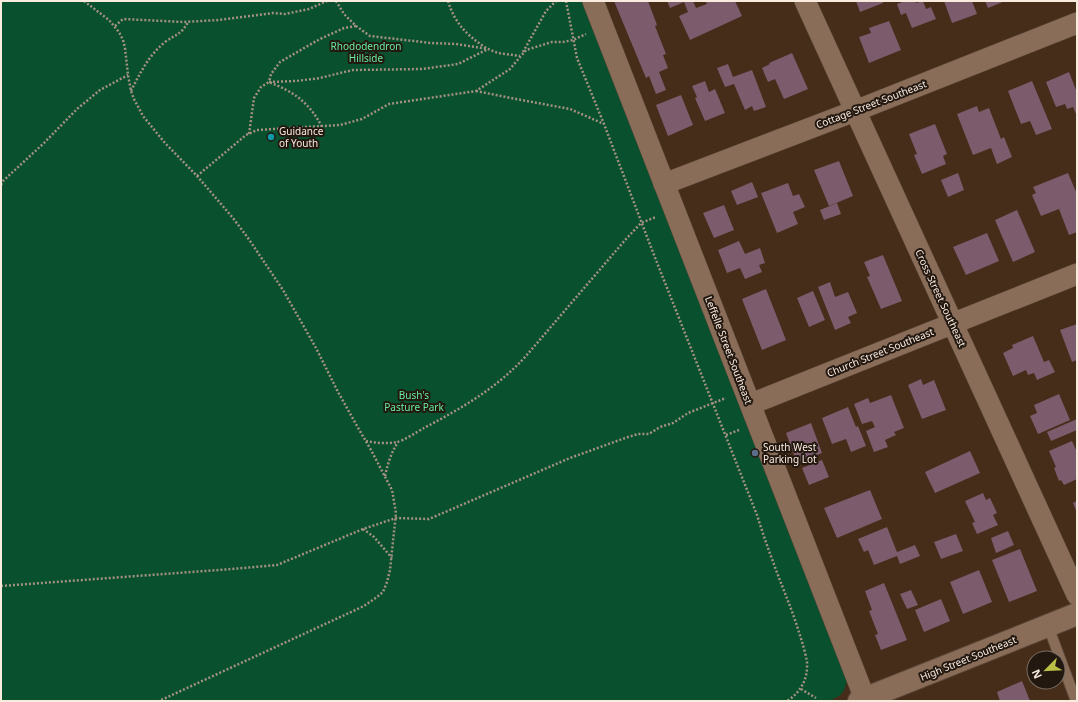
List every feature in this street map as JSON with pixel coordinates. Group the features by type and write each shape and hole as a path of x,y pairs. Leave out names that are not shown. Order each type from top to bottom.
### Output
{"street":[{"name":"Leffelle Street Southeast","path":"593,1 748,397 872,698"},
{"name":"Cross Street Southeast","path":"805,1 1077,595"},
{"name":"Cottage Street Southeast","path":"664,184 1077,24"},
{"name":"Church Street Southeast","path":"748,397 952,323 1077,274"},
{"name":"High Street Southeast","path":"872,698 1077,614"}],"lane":[{"path":"1048,626 1076,701"}],"path":[{"path":"84,1 102,14 115,26 119,32 123,40 131,91 148,124 197,176 233,218 283,290 385,476 392,490 396,507 390,570 383,592 378,597 364,606 159,701"},
{"path":"115,26 123,19 188,22 219,20 273,13 286,14 309,9 327,1"},
{"path":"336,1 344,14 356,26 370,36 431,43 456,44 488,49"},
{"path":"448,1 451,12 469,36 488,49 498,53 520,56"},
{"path":"520,56 546,11 556,1"},
{"path":"566,1 577,58 712,404 726,435 794,616 807,662 801,689 795,696 787,701"},
{"path":"131,91 146,63 165,42 180,33 188,22"},
{"path":"270,82 271,74 280,62 344,28 356,26"},
{"path":"476,91 510,69 526,50 552,42 573,40 603,27"},
{"path":"249,134 254,98 261,87 270,82 296,82 352,70 422,69 458,64 488,49"},
{"path":"1,185 3,181 44,143 77,109 100,90 128,75"},
{"path":"270,82 286,88 299,98 318,118 322,127"},
{"path":"197,176 230,148 257,130 340,125 362,119 390,104 476,91 570,109 604,124"},
{"path":"366,441 398,442 443,418 475,399 496,384 516,367 641,223 675,210"},
{"path":"1,586 276,565 363,529 396,518 429,519 570,458 628,437 638,434 648,434 660,427 673,423 688,413 712,404 748,397"},
{"path":"726,435 732,433"},
{"path":"385,476 389,458 398,442"},
{"path":"363,529 374,537 392,559"},
{"path":"801,689 816,698"}],"green space":[{"name":"Bush's Pasture Park","path":"1,1 584,1 847,681 841,694 829,701 1,701"}],"building":[{"path":"614,1 648,1 657,25 655,26 666,54 663,55 668,68 659,72 666,90 656,94 649,76 646,78"},
{"path":"667,1 693,1 696,8 707,4 705,1 735,1 742,16 690,40 679,16 688,12 684,2 670,8"},
{"path":"856,1 883,1 883,3 860,12"},
{"path":"905,1 915,1 916,3 923,1 926,9 931,7 936,19 912,28 906,13 901,15 897,4"},
{"path":"944,1 972,1 977,14 952,23"},
{"path":"985,1 1005,1 988,8"},
{"path":"889,21 901,50 869,63 859,37 871,33 869,28"},
{"path":"792,53 808,89 784,99 775,79 768,82 762,68 770,64 769,63"},
{"path":"728,64 733,77 752,70 766,107 754,111 752,106 745,110 734,84 725,87 717,68"},
{"path":"1069,72 1077,90 1076,114 1073,107 1067,109 1065,104 1056,107 1046,82"},
{"path":"705,81 709,92 715,89 725,113 705,121 695,98 697,97 692,86"},
{"path":"1032,81 1052,129 1036,135 1030,121 1021,124 1008,91"},
{"path":"681,95 693,125 668,136 656,105"},
{"path":"977,106 979,112 989,108 1001,139 1004,137 1012,157 997,164 991,148 973,155 957,114"},
{"path":"935,124 947,154 943,156 946,164 922,174 914,155 917,154 909,134"},
{"path":"839,161 853,196 829,206 814,170"},
{"path":"958,173 964,190 948,197 941,180"},
{"path":"1068,173 1077,194 1077,232 1069,235 1059,209 1041,216 1032,195 1036,193 1033,187"},
{"path":"752,182 758,197 737,205 731,191"},
{"path":"788,183 793,196 799,194 805,207 793,212 798,224 777,233 761,193"},
{"path":"837,203 841,214 824,220 820,210"},
{"path":"724,205 734,230 714,238 703,213"},
{"path":"1017,210 1035,252 1013,262 995,220"},
{"path":"987,233 999,261 966,275 953,247"},
{"path":"739,241 745,254 760,248 765,263 759,265 762,272 745,279 740,268 727,273 718,250"},
{"path":"883,255 902,301 881,309 867,277 870,276 864,262"},
{"path":"830,282 835,297 848,292 857,313 848,317 851,323 835,330 818,287"},
{"path":"766,289 786,340 762,350 742,299"},
{"path":"813,291 825,320 809,327 797,298"},
{"path":"1077,324 1077,360 1072,362 1060,330"},
{"path":"1033,336 1044,362 1049,360 1055,372 1037,380 1034,373 1028,375 1026,370 1013,376 1003,353 1013,348 1012,345"},
{"path":"921,379 923,385 934,380 946,410 922,419 908,385"},
{"path":"1059,394 1070,420 1038,434 1030,416 1037,413 1034,405"},
{"path":"891,395 904,428 894,432 896,435 885,440 888,447 874,452 866,431 875,427 872,421 862,424 854,404 868,398 870,403"},
{"path":"848,407 866,446 851,452 846,439 832,444 822,418"},
{"path":"1077,419 1077,430 1051,441 1047,432"},
{"path":"811,423 822,453 797,463 786,433"},
{"path":"1072,441 1077,452 1077,479 1064,485 1061,480 1059,481 1054,468 1056,467 1049,451"},
{"path":"970,451 980,473 935,493 925,472"},
{"path":"822,460 829,477 809,485 802,468"},
{"path":"870,490 882,519 837,538 824,508"},
{"path":"983,493 986,500 990,498 997,513 993,515 998,525 977,534 972,523 975,522 965,501"},
{"path":"1077,501 1077,513 1073,503"},
{"path":"887,527 897,552 915,545 920,556 900,564 897,556 874,565 868,550 864,552 858,539"},
{"path":"1008,531 1014,545 996,553 991,538"},
{"path":"956,534 963,551 941,559 934,542"},
{"path":"1020,549 1037,591 1009,602 992,560"},
{"path":"979,570 992,602 963,614 950,582"},
{"path":"884,583 907,640 881,650 875,635 878,634 869,611 872,610 865,591"},
{"path":"911,590 918,605 907,609 900,594"},
{"path":"941,599 950,621 924,632 915,610"},
{"path":"1022,681 1030,701 1000,701 997,692"}],"place":[{"name":"Guidance of Youth","path":"271,137"},
{"name":"South West Parking Lot","path":"755,453"}],"park label":[{"name":"Rhododendron Hillside","path":"366,52"}]}
